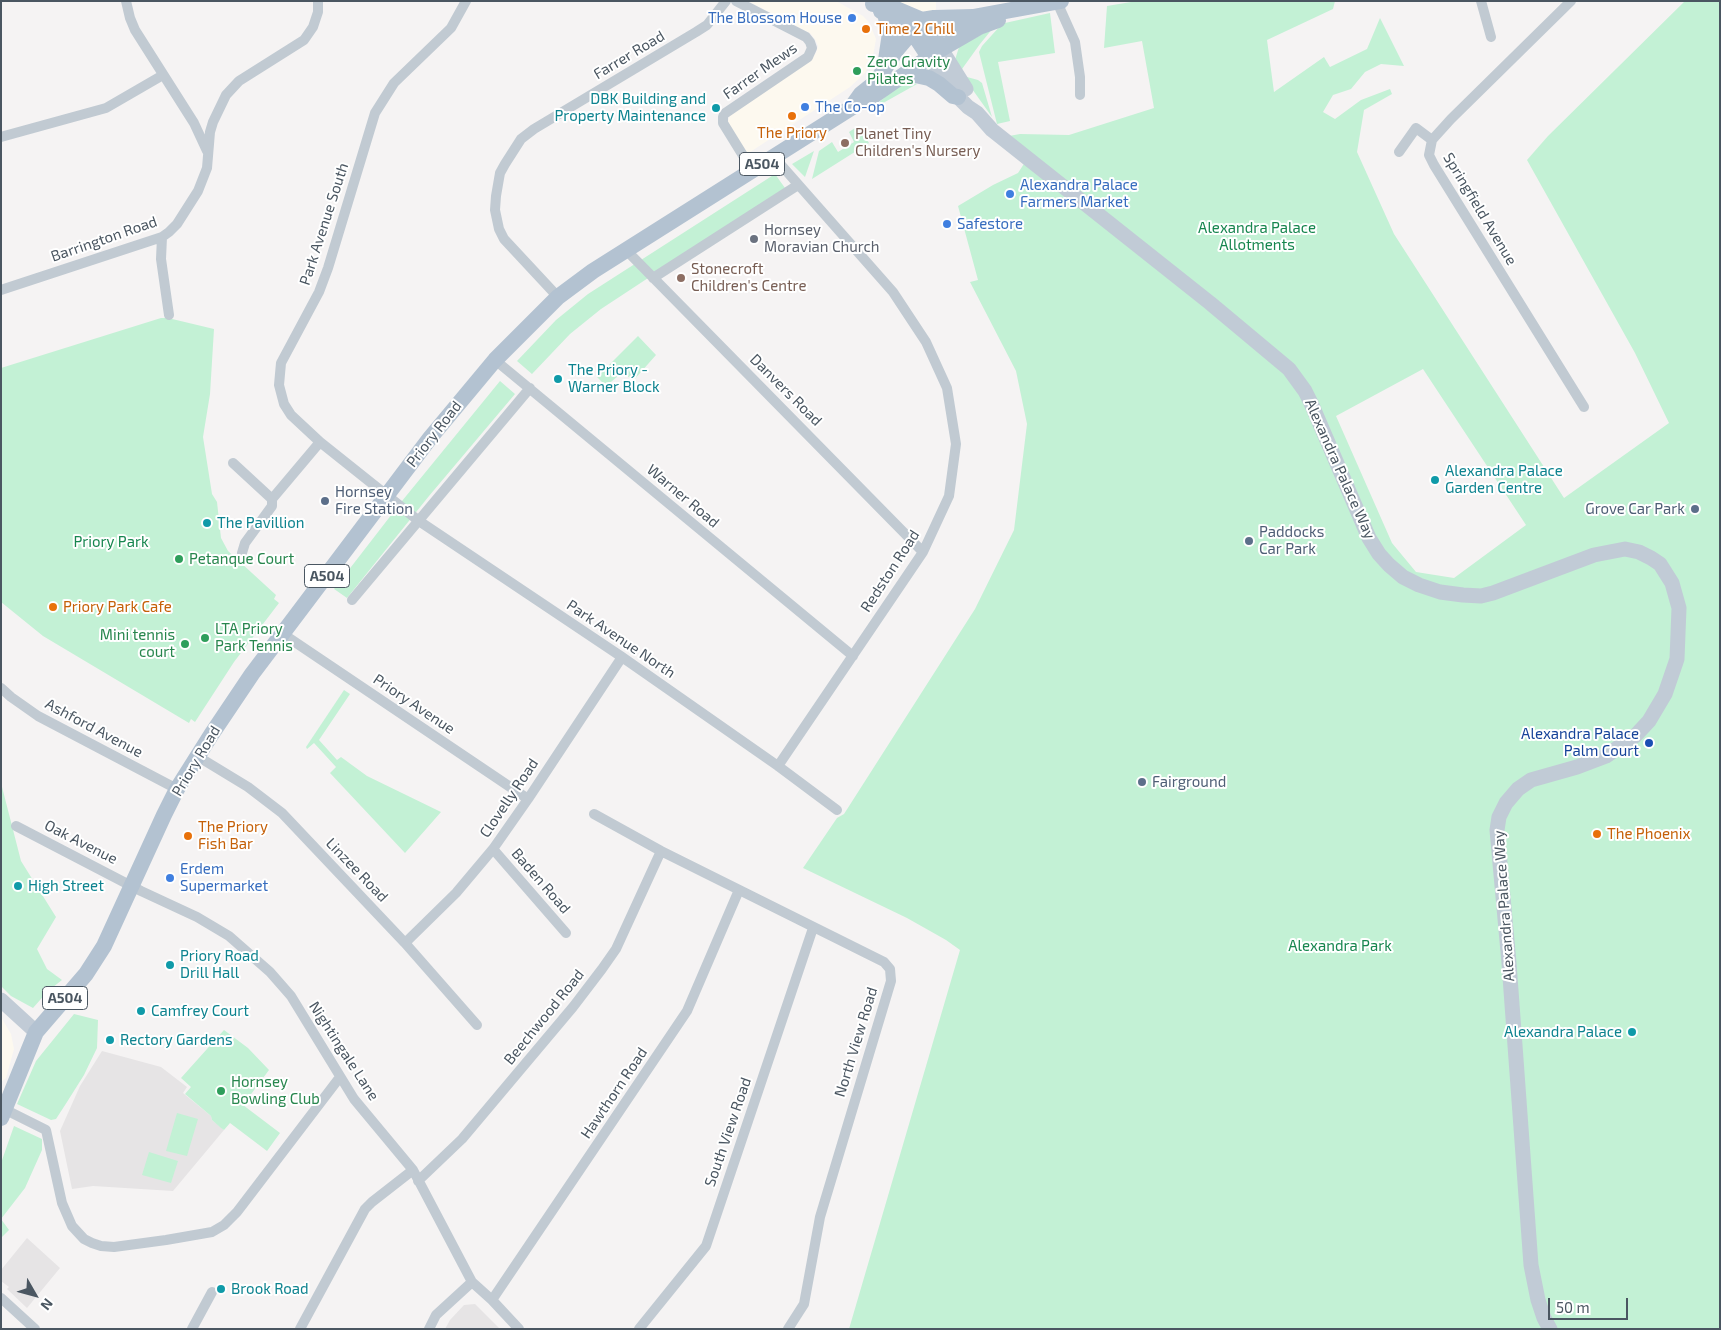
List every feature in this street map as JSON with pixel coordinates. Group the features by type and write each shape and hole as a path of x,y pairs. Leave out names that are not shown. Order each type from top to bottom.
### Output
{"main road":[{"name":"A504","path":"920,31 934,18 973,17 1059,2"},
{"path":"882,74 890,40 889,26 876,6 882,3 916,16 920,31 928,39 935,53"},
{"name":"A504","path":"851,108 868,100 935,53 979,27 1038,5"},
{"path":"920,31 979,27"},
{"name":"Priory Road","path":"36,1032 86,974 104,946 177,789 240,691 449,414 495,360 558,297 593,271 851,108 882,74 898,48 920,31"},
{"path":"906,73 929,78 953,96 958,97"},
{"name":"A504","path":"4,1106 36,1032"}],"street":[{"path":"126,1 135,30 194,123 207,151"},
{"name":"Barrington Road","path":"1,290 162,237 176,224 198,191 207,168 207,151 213,122 226,95 239,82 304,40 313,27 318,12 318,1"},
{"name":"Park Avenue South","path":"386,496 320,442 291,415 284,404 279,384 281,363 319,292 328,268 374,113 394,83 451,28 466,1"},
{"name":"Farrer Road","path":"558,297 504,239 499,229 495,210 496,196 500,173 505,164 521,139 534,129 696,32 711,20 726,1"},
{"name":"Farrer Mews","path":"736,1 806,38 812,48 808,57 724,114 723,123 752,170"},
{"path":"1481,1 1490,37"},
{"name":"Springfield Avenue","path":"1571,1 1432,140 1429,155 1584,407"},
{"path":"1059,2 1075,42 1080,77 1080,95"},
{"name":"Alexandra Palace Way","path":"935,53 958,97 977,113 992,130 1210,303 1289,369 1305,391 1369,538 1379,554 1403,577 1440,592 1481,596 1594,555 1626,550 1651,558 1660,564 1672,583 1679,608 1677,659 1665,694 1648,721 1636,735 1606,756 1578,767 1532,780 1518,789 1506,803 1499,818 1497,830 1530,1264 1538,1300 1550,1329"},
{"name":"Alexandra Palace Way","path":"935,53 974,102 977,113"},
{"path":"1,137 106,108 163,75"},
{"path":"194,123 204,127 213,122"},
{"path":"1399,152 1416,128 1432,140"},
{"name":"Redston Road","path":"774,157 893,292 926,342 947,388 956,444 949,496 924,552 778,766"},
{"path":"653,278 798,185"},
{"path":"162,237 161,259 169,315"},
{"name":"Danvers Road","path":"626,250 924,552"},
{"name":"Warner Road","path":"495,360 853,656"},
{"path":"352,600 530,388"},
{"path":"242,554 245,543 272,506 272,499 320,442"},
{"path":"233,463 272,499"},
{"name":"Park Avenue North","path":"386,496 419,521 622,657 778,766 837,810"},
{"name":"Priory Avenue","path":"283,634 528,799"},
{"name":"Clovelly Road","path":"405,943 456,893 493,849 622,657"},
{"name":"Ashford Avenue","path":"1,688 38,716 177,789"},
{"name":"Linzee Road","path":"197,756 248,787 282,813 405,943 476,1025"},
{"name":"North View Road","path":"594,814 661,851 884,962 890,969 891,981 820,1217 804,1304 788,1329"},
{"name":"Oak Avenue","path":"16,826 132,886"},
{"name":"Baden Road","path":"493,849 566,933"},
{"name":"Beechwood Road","path":"418,1181 462,1139 573,1007 602,969 616,949 661,851"},
{"name":"Nightingale Lane","path":"132,886 198,917 229,936 270,972 291,996 354,1098 413,1170 472,1282 519,1329"},
{"name":"Hawthorn Road","path":"492,1300 687,1011 738,890"},
{"name":"South View Road","path":"639,1329 706,1246 813,928"},
{"path":"1,1000 36,1032"},
{"path":"4,1106 46,1130 62,1203 72,1226 84,1239 102,1246 114,1247 212,1232 224,1225 237,1212 340,1077"},
{"path":"300,1329 365,1210 372,1202 413,1170"},
{"path":"429,1329 436,1315 472,1282"},
{"path":"192,1329 212,1292"},
{"path":"1,1298 35,1329"}],"shaded area":[{"path":"748,1 836,1 863,16 869,22 876,39 873,56 865,73 850,87 747,154 728,122 730,115 807,62 816,53 818,46 810,33"},
{"path":"892,1 936,1 936,12 921,11"},
{"path":"1,1017 11,1034 14,1049 6,1078 1,1082"},
{"path":"102,1051 161,1067 187,1087 183,1093 211,1116 212,1120 224,1130 173,1191 93,1186 72,1189 60,1131 80,1086"},
{"path":"27,1238 60,1268 27,1308 7,1289 9,1287 1,1281 1,1270"},
{"path":"475,1304 500,1329 445,1329 450,1320 464,1305"}],"green space":[{"name":"Alexandra Park","path":"1137,1 1335,1 1333,9 1267,40 1274,92 1324,57 1330,67 1367,49 1380,18 1404,66 1381,64 1365,72 1351,89 1333,95 1323,112 1335,119 1361,100 1390,89 1392,94 1364,110 1357,152 1394,234 1564,498 1669,423 1635,353 1527,160 1548,136 1685,1 1720,1 1720,1329 849,1329 960,950 907,918 803,868 837,818 844,814 975,609 1014,530 1027,424 1016,371 970,282 978,280 958,206 993,185 1018,173 1031,153 1009,136 1020,134 1069,135 1154,108 1142,41 1104,48 1107,6","holes":["1423,369 1526,525 1454,578 1416,572 1392,543 1336,416"]},
{"path":"1050,13 1055,53 998,62 1010,121 997,124 979,52 1001,25"},
{"path":"993,28 962,69 955,60 959,47"},
{"path":"967,77 982,83 992,117 965,79"},
{"path":"908,81 917,84 876,107 894,89"},
{"path":"858,126 869,143 812,179 819,151 832,142 838,152 854,142 849,132"},
{"path":"814,151 805,177 792,164"},
{"path":"775,174 785,188 601,309 570,334 532,374 517,361 556,320 588,294"},
{"name":"Priory Park","path":"161,318 214,329 210,394 203,437 212,494 217,502 221,538 228,551 276,595 274,599 279,603 234,662 195,722 191,719 189,723 43,636 1,602 1,368"},
{"path":"638,336 656,355 633,381 623,372 606,386 597,377"},
{"path":"500,381 515,394 429,496 347,598 334,589 402,501"},
{"path":"344,690 350,694 319,740 337,760 341,757 367,776 441,812 405,853 330,773 336,767 314,743 307,749 306,747"},
{"path":"1,783 21,861 56,917 37,949 47,969 62,980 48,991 33,1008 11,996 1,986"},
{"path":"74,1014 98,1020 97,1048 84,1075 67,1102 56,1119 51,1120 17,1104 36,1061"},
{"name":"Hornsey Bowling Club","path":"224,1030 248,1048 269,1070 243,1105 280,1133 267,1151 230,1123 224,1130 221,1128 212,1120 211,1116 185,1094 191,1087 181,1078"},
{"path":"177,1113 198,1119 187,1156 166,1151"},
{"path":"14,1126 42,1139 42,1150 25,1188 1,1219 1,1163"},
{"path":"149,1152 178,1161 171,1183 142,1175"},
{"path":"1,1219 9,1230 1,1238"}],"place":[{"name":"The Blossom House","path":"852,18"},
{"name":"Time 2 Chill","path":"866,29"},
{"name":"Zero Gravity Pilates","path":"857,71"},
{"name":"The Co-op","path":"805,107"},
{"name":"DBK Building and Property Maintenance","path":"716,108"},
{"name":"The Priory","path":"792,116"},
{"name":"Planet Tiny Children's Nursery","path":"845,143"},
{"name":"Alexandra Palace Farmers Market","path":"1010,194"},
{"name":"Safestore","path":"947,224"},
{"name":"Hornsey Moravian Church","path":"754,239"},
{"name":"Stonecroft Children's Centre","path":"681,278"},
{"name":"The Priory - Warner Block","path":"558,379"},
{"name":"Alexandra Palace Garden Centre","path":"1435,480"},
{"name":"Hornsey Fire Station","path":"325,501"},
{"name":"Grove Car Park","path":"1695,509"},
{"name":"The Pavillion","path":"207,523"},
{"name":"Paddocks Car Park","path":"1249,541"},
{"name":"Petanque Court","path":"179,559"},
{"name":"Priory Park Cafe","path":"53,607"},
{"name":"LTA Priory Park Tennis","path":"205,638"},
{"name":"Mini tennis court","path":"185,644"},
{"name":"Alexandra Palace Palm Court","path":"1649,743"},
{"name":"Fairground","path":"1142,782"},
{"name":"The Phoenix","path":"1597,834"},
{"name":"The Priory Fish Bar","path":"188,836"},
{"name":"Erdem Supermarket","path":"170,878"},
{"name":"High Street","path":"18,886"},
{"name":"Priory Road Drill Hall","path":"170,965"},
{"name":"Camfrey Court","path":"141,1011"},
{"name":"Alexandra Palace","path":"1632,1032"},
{"name":"Rectory Gardens","path":"110,1040"},
{"name":"Hornsey Bowling Club","path":"221,1091"},
{"name":"Brook Road","path":"221,1289"}],"park label":[{"name":"Alexandra Palace Allotments","path":"1257,236"}]}
